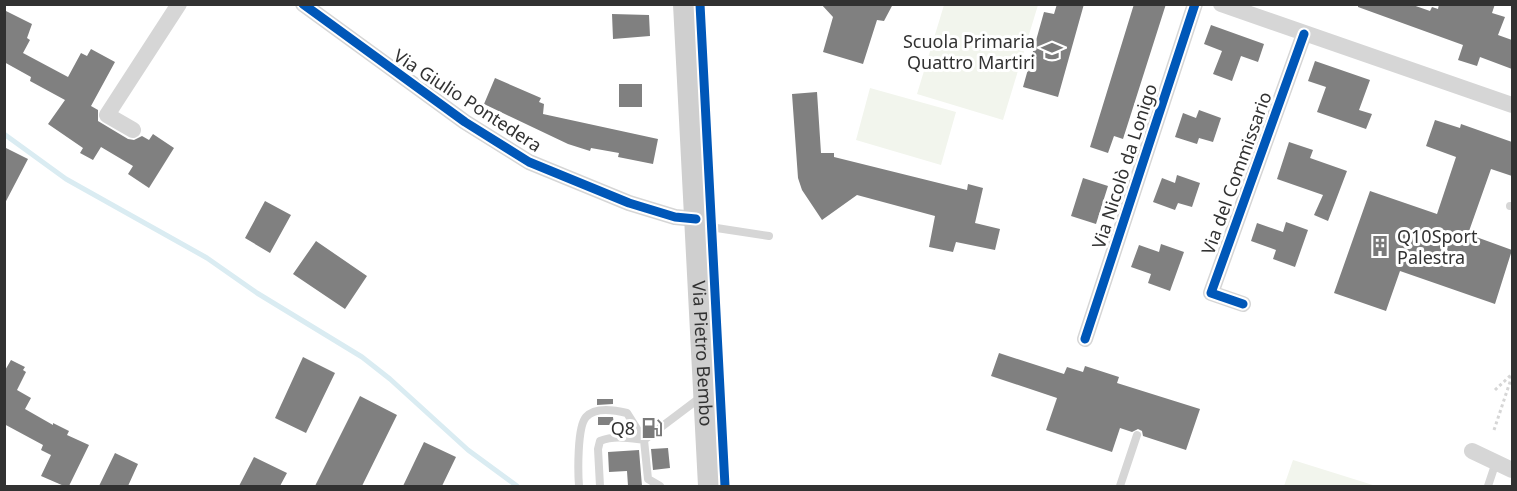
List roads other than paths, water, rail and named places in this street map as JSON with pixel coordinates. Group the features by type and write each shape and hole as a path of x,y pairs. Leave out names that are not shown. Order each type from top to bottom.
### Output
{"main road":[{"name":"Via Pietro Bembo","path":"685,4 710,486"}],"street":[{"path":"133,130 107,115 179,4"},
{"name":"Via Giulio Pontedera","path":"303,4 465,122 529,162 638,206 675,217 696,219"},
{"name":"Via Nicolò da Lonigo","path":"1085,339 1196,4"},
{"path":"1221,4 1512,105"},
{"name":"Via del Commissario","path":"1243,304 1211,293 1304,34"},
{"path":"1472,451 1512,470"}],"lane":[{"path":"696,219 710,226 769,237"},
{"path":"600,486 598,449 600,441 606,438 621,437 644,440 706,393"},
{"path":"579,486 581,431 585,418 594,412 617,411 627,413 644,440 648,479 660,486"},
{"path":"1120,486 1137,435"},
{"path":"1488,486 1496,462"}],"waterway":[{"path":"4,134 66,179 207,258 257,293 362,357 390,379 468,450 517,486"}],"place":[{"name":"Scuola Primaria Quattro Martiri","path":"1052,51"},
{"name":"Q10Sport Palestra","path":"1380,246"},
{"name":"Q8","path":"652,428"}]}
